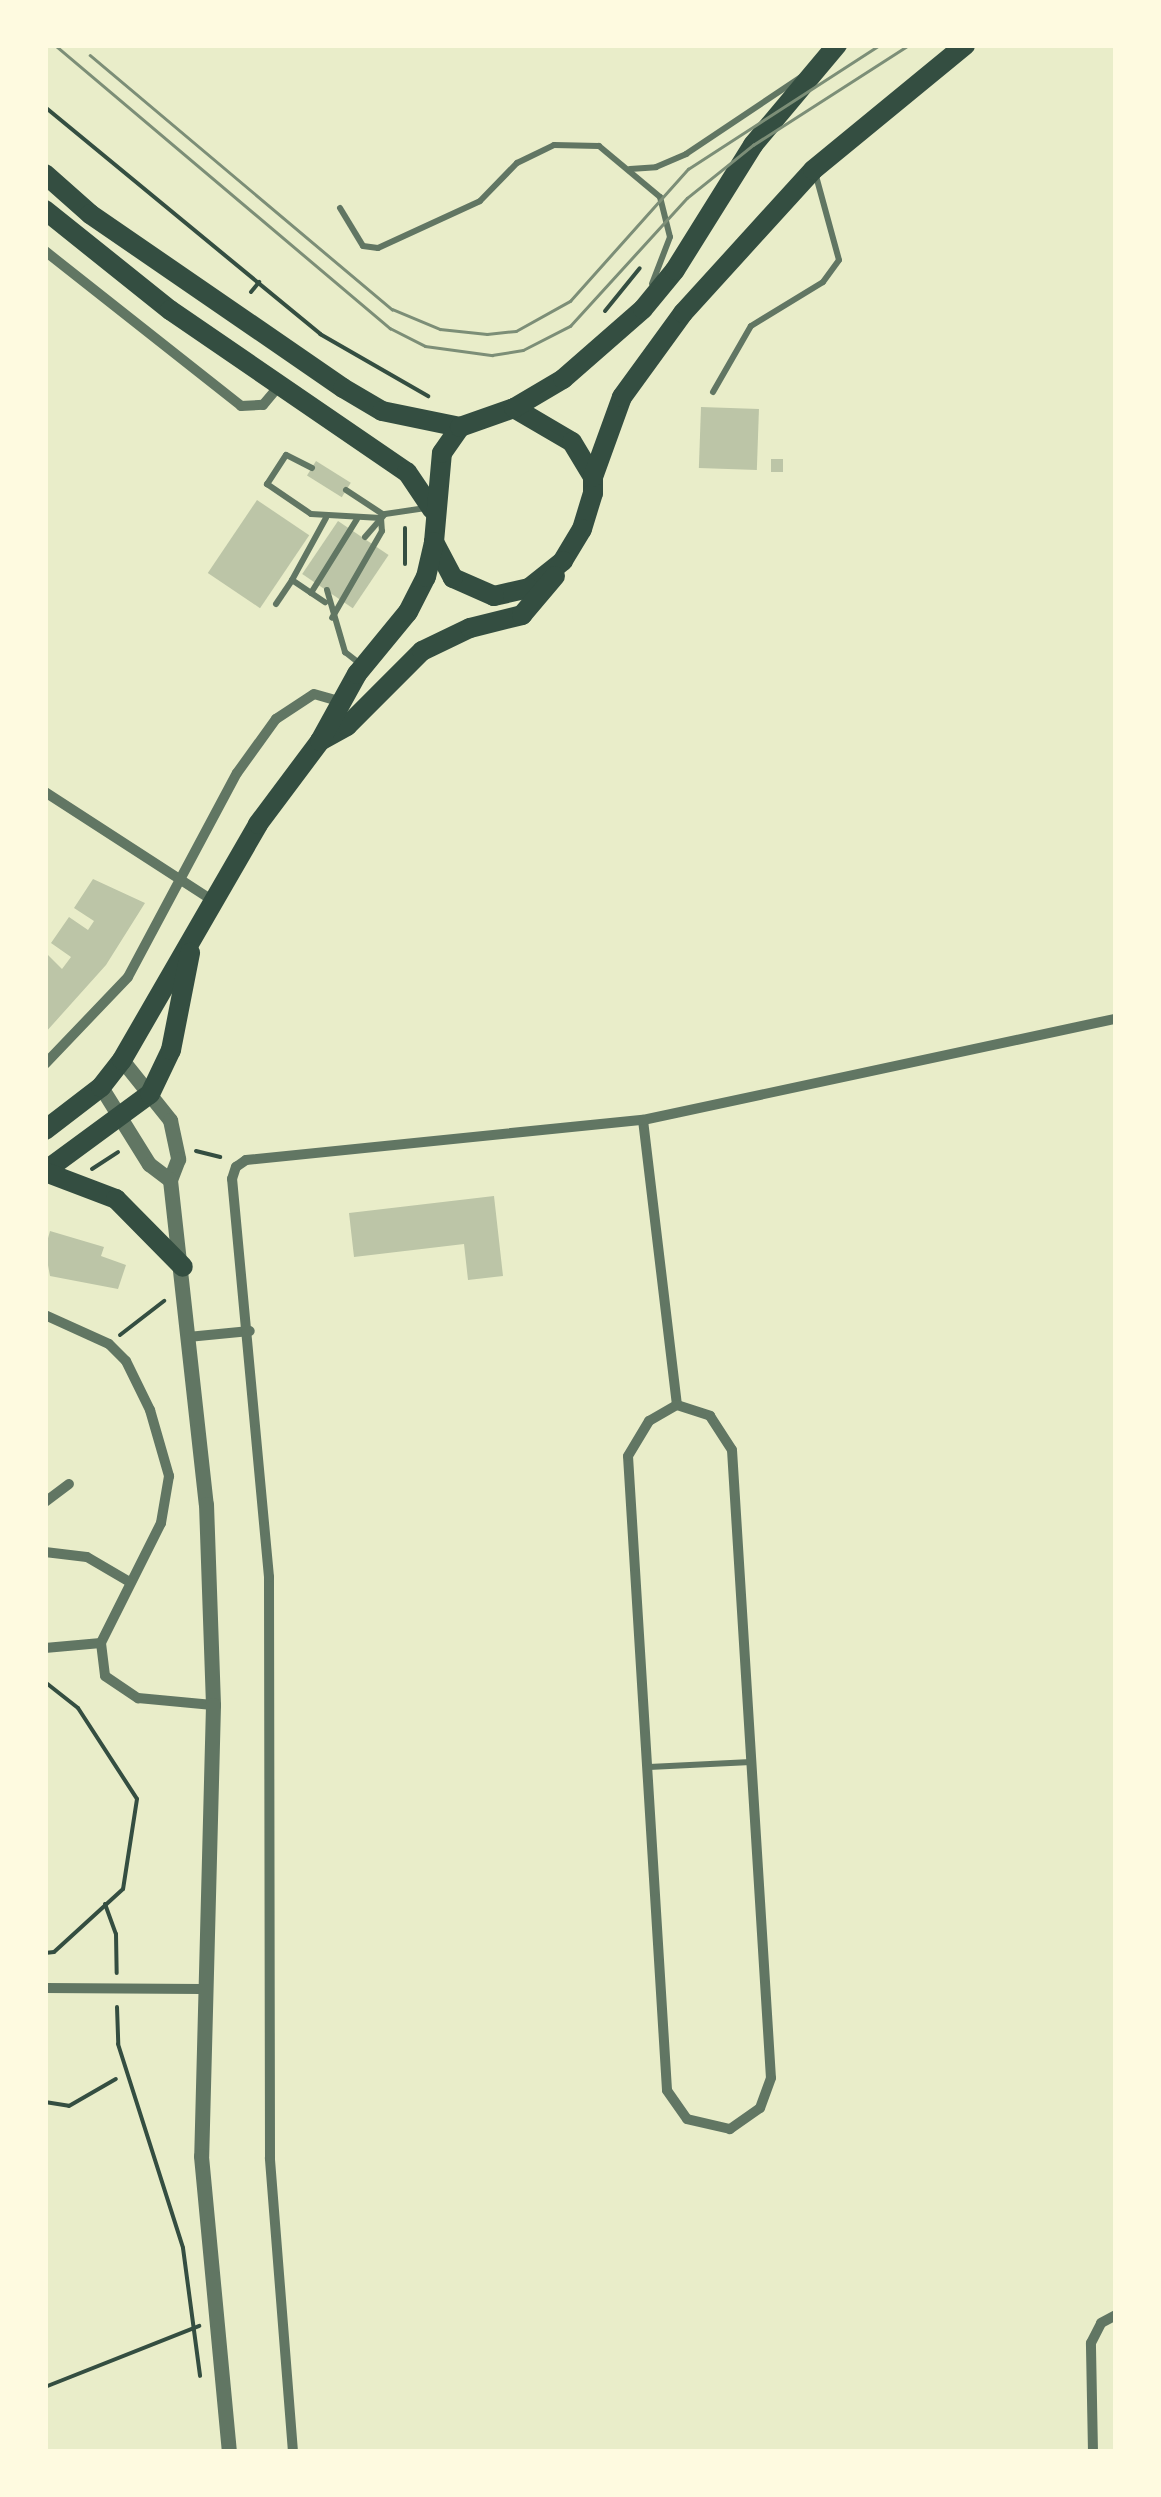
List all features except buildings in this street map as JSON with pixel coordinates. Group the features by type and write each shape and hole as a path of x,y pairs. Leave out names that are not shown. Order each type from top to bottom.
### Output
{"main road":[{"path":"45,174 90,214 343,388 382,411 460,427 514,408 563,380 643,309 675,270 753,145 837,45"},
{"path":"320,741 347,726 422,651 536,605 582,529 593,477 622,397 647,360 814,170 966,45"},
{"path":"45,210 275,393 408,472 432,509"},
{"path":"514,408 561,432 593,477"},
{"path":"45,1130 101,1087 122,1060 212,900 320,741 338,701 422,588 434,542 432,509 442,453 460,427"},
{"path":"434,542 453,578 494,596 529,588 563,561"},
{"path":"45,1171 125,1118 150,1094 171,1050 194,936"},
{"path":"45,1171 116,1198 184,1276"}],"street":[{"path":"45,251 242,406 254,410 275,393"},
{"path":"45,1064 128,977 182,883 237,773 276,718 314,694 338,701"},
{"path":"45,792 212,900"},
{"path":"293,2452 270,2158 269,1576 250,1331 232,1179 236,1166 246,1160 643,1120 1116,1019"},
{"path":"122,1060 150,1094 172,1132 178,1159 170,1180 184,1276 206,1504 213,1705 202,1989 201,2156 214,2320 230,2452"},
{"path":"101,1087 125,1118 149,1164 170,1180"},
{"path":"643,1120 677,1406"},
{"path":"45,1315 109,1344 140,1385 168,1476 161,1522 128,1580 101,1644 101,1664 116,1687 138,1698 213,1705"},
{"path":"188,1336 250,1331"},
{"path":"677,1406 710,1416 732,1450 772,2078 760,2108 730,2129 687,2118 667,2090 628,1456 649,1421 677,1406"},
{"path":"45,1502 69,1484"},
{"path":"45,1552 87,1557 128,1580"},
{"path":"45,1648 101,1644"},
{"path":"45,1988 202,1989"},
{"path":"1093,2452 1092,2341 1101,2323 1116,2315"}],"lane":[{"path":"629,169 656,167 686,154 813,71"},
{"path":"340,208 363,246 378,248 480,201 516,162 554,145 599,146 660,198 670,237 643,309"},
{"path":"712,392 750,326 823,282 839,260 814,170"},
{"path":"312,468 286,454 267,484 326,518 383,517"},
{"path":"346,490 383,517"},
{"path":"364,537 383,517 403,507 432,509"},
{"path":"332,618 382,531 383,517"},
{"path":"276,604 326,518"},
{"path":"312,593 358,518"},
{"path":"292,580 326,603"},
{"path":"327,590 326,603 345,652 363,667"},
{"path":"649,1767 752,1762"}],"path":[{"path":"45,107 320,334 411,392 438,398"},
{"path":"602,316 643,265"},
{"path":"252,292 259,282"},
{"path":"86,1162 92,1169 129,1146"},
{"path":"185,1147 236,1166"},
{"path":"109,1344 184,1276"},
{"path":"45,1682 78,1708 136,1799 123,1889 45,1953"},
{"path":"106,1904 117,1972"},
{"path":"116,2002 118,2044 183,2248 190,2329 202,2393"},
{"path":"45,2102 70,2106 116,2078"},
{"path":"45,2387 214,2320"}],"tram line":[{"path":"55,45 390,328 425,346 492,355 523,350 570,326 687,198 753,145 909,45"},
{"path":"90,55 392,309 440,329 487,334 516,331 570,301 688,169 880,45"}]}
